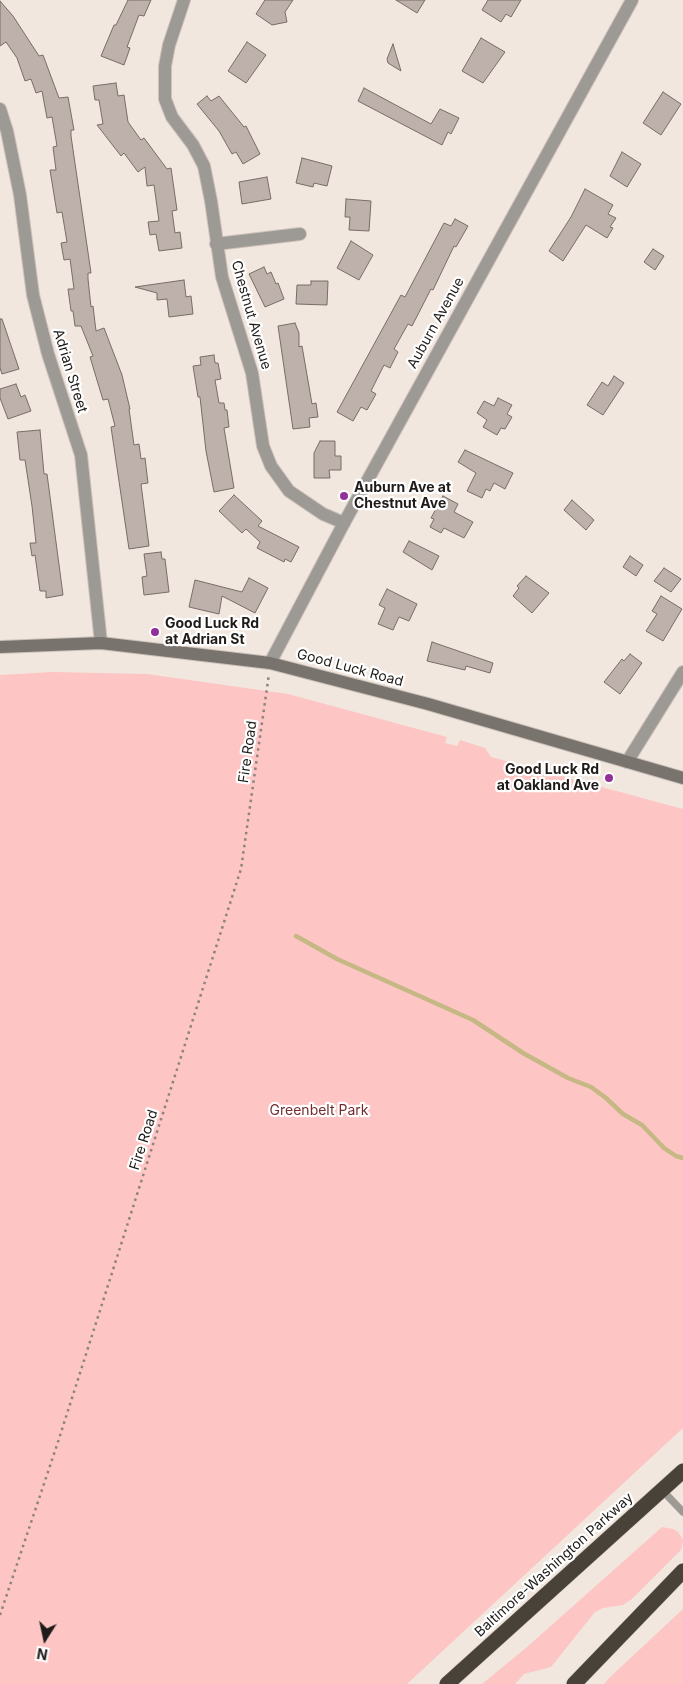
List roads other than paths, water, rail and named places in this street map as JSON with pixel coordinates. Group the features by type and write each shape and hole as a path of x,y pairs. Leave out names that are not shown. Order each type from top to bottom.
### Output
{"highway":[{"name":"Baltimore-Washington Parkway","path":"447,1684 683,1472"},
{"path":"574,1684 683,1571"}],"main road":[{"name":"Good Luck Road","path":"0,647 101,643 270,663 428,704 683,778"}],"street":[{"name":"Chestnut Avenue","path":"184,0 169,45 165,66 165,99 172,117 193,145 204,166 212,201 216,244 222,277 252,373 263,446 271,466 289,491 323,514 344,523"},
{"name":"Auburn Avenue","path":"270,663 344,523 632,0"},
{"name":"Adrian Street","path":"0,109 7,131 20,195 33,295 48,354 81,455 101,643"},
{"path":"216,244 300,234"},
{"path":"627,762 683,672"}],"lane":[{"path":"662,1490 683,1512"}],"waterway":[{"path":"296,936 337,959 473,1020 523,1053 568,1078 591,1087 623,1114 642,1125 664,1148 683,1158"}],"place":[{"name":"Auburn Ave at Chestnut Ave","path":"344,496"},
{"name":"Good Luck Rd at Adrian St","path":"155,632"},
{"name":"Good Luck Rd at Oakland Ave","path":"609,778"}],"park label":[{"name":"Greenbelt Park","path":"319,1111"}]}
